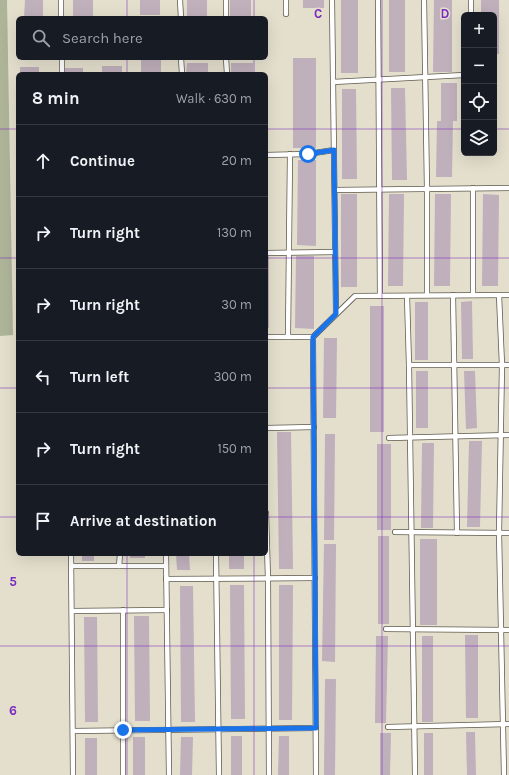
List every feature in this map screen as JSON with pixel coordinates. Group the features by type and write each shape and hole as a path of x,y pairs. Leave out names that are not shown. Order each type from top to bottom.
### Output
{"lane":[{"path":"61,0 61,16"},
{"path":"180,0 181,16"},
{"path":"226,0 226,16"},
{"path":"286,0 286,14"},
{"path":"332,0 336,314"},
{"path":"378,0 380,296"},
{"path":"424,0 427,189 426,295"},
{"path":"471,0 471,12"},
{"path":"62,60 62,72"},
{"path":"181,60 182,72"},
{"path":"226,60 226,72"},
{"path":"333,82 461,75"},
{"path":"268,155 308,154 334,150"},
{"path":"288,337 290,154"},
{"path":"473,188 473,295"},
{"path":"334,190 509,188"},
{"path":"268,252 335,252"},
{"path":"453,295 457,533"},
{"path":"499,295 502,365 499,533 504,775"},
{"path":"268,337 313,337 355,296 509,295"},
{"path":"407,296 415,775"},
{"path":"313,337 316,775"},
{"path":"409,365 509,365"},
{"path":"268,428 314,427"},
{"path":"389,438 509,435"},
{"path":"395,532 509,533"},
{"path":"72,556 73,775"},
{"path":"120,556 120,566"},
{"path":"166,556 169,775"},
{"path":"216,556 219,729 218,775"},
{"path":"267,556 269,775"},
{"path":"72,566 166,566"},
{"path":"166,579 315,578"},
{"path":"122,610 123,775"},
{"path":"72,611 167,610"},
{"path":"386,629 509,630"},
{"path":"388,727 509,724"},
{"path":"73,731 316,728"}],"green space":[{"path":"0,0 7,0 13,335 0,336"}],"building":[{"path":"25,0 43,0 43,16 24,16"},
{"path":"73,0 93,0 93,16 73,16"},
{"path":"140,0 160,0 160,15 140,15"},
{"path":"187,0 207,0 207,16 187,16"},
{"path":"230,0 251,0 251,16 230,16"},
{"path":"303,0 324,0 324,8 303,8"},
{"path":"341,0 358,0 358,73 341,73"},
{"path":"389,0 405,0 405,72 389,72"},
{"path":"434,0 452,0 452,72 433,72"},
{"path":"481,0 499,0 499,54 497,54 497,12 481,12"},
{"path":"293,58 316,58 316,148 293,148"},
{"path":"141,60 161,60 161,72 141,72"},
{"path":"187,63 208,63 208,72 186,72"},
{"path":"231,63 253,63 253,72 231,72"},
{"path":"102,66 122,66 122,72 102,72"},
{"path":"20,67 39,67 39,72 20,72"},
{"path":"64,68 83,68 83,72 64,72"},
{"path":"441,83 457,83 457,121 453,121 452,177 436,177 437,121 441,121"},
{"path":"391,88 405,88 407,180 392,180"},
{"path":"342,89 356,89 357,179 342,179"},
{"path":"298,160 316,160 316,246 297,245"},
{"path":"341,194 357,194 357,287 341,287"},
{"path":"389,194 404,194 403,286 388,286"},
{"path":"435,194 451,194 450,286 434,286"},
{"path":"483,194 499,195 498,286 482,286"},
{"path":"268,256 269,256 268,328"},
{"path":"296,256 314,256 314,329 295,328"},
{"path":"472,301 473,359 462,359 461,302"},
{"path":"415,302 428,302 428,360 415,360"},
{"path":"370,306 384,306 384,432 370,432"},
{"path":"324,338 337,338 336,418 323,418"},
{"path":"416,371 428,371 428,428 416,428"},
{"path":"464,371 475,371 477,428 466,429"},
{"path":"277,432 291,432 293,569 279,569"},
{"path":"325,434 335,434 334,540 324,540"},
{"path":"469,441 482,441 480,527 467,527"},
{"path":"422,443 434,443 433,528 421,528"},
{"path":"377,444 391,444 391,530 377,530"},
{"path":"378,536 389,536 389,624 378,624"},
{"path":"420,539 437,539 437,625 420,625"},
{"path":"324,544 336,544 335,662 322,661"},
{"path":"82,556 94,556 94,561 82,561"},
{"path":"130,556 145,556 145,558 130,558"},
{"path":"176,556 189,556 190,570 177,570"},
{"path":"229,556 244,556 244,569 229,569"},
{"path":"230,585 244,585 245,719 231,719"},
{"path":"279,585 293,585 292,720 279,720"},
{"path":"180,586 193,586 195,722 181,722"},
{"path":"134,616 149,616 150,721 135,721"},
{"path":"84,617 97,617 98,722 85,722"},
{"path":"465,635 478,635 478,718 466,718"},
{"path":"376,636 388,636 386,723 375,723"},
{"path":"422,636 433,636 433,722 422,722"},
{"path":"325,679 336,679 335,775 324,775"},
{"path":"466,732 475,732 476,775 467,775"},
{"path":"380,733 391,733 390,775 380,775"},
{"path":"424,733 433,733 433,775 424,775"},
{"path":"231,736 242,736 242,775 231,775"},
{"path":"279,736 289,736 289,775 278,775"},
{"path":"133,737 145,737 145,775 133,775"},
{"path":"181,737 193,737 192,775 180,775"},
{"path":"85,738 97,738 97,775 85,775"}],"route":[{"path":"123,730 316,728 313,337 336,314 334,150 308,154"}]}
